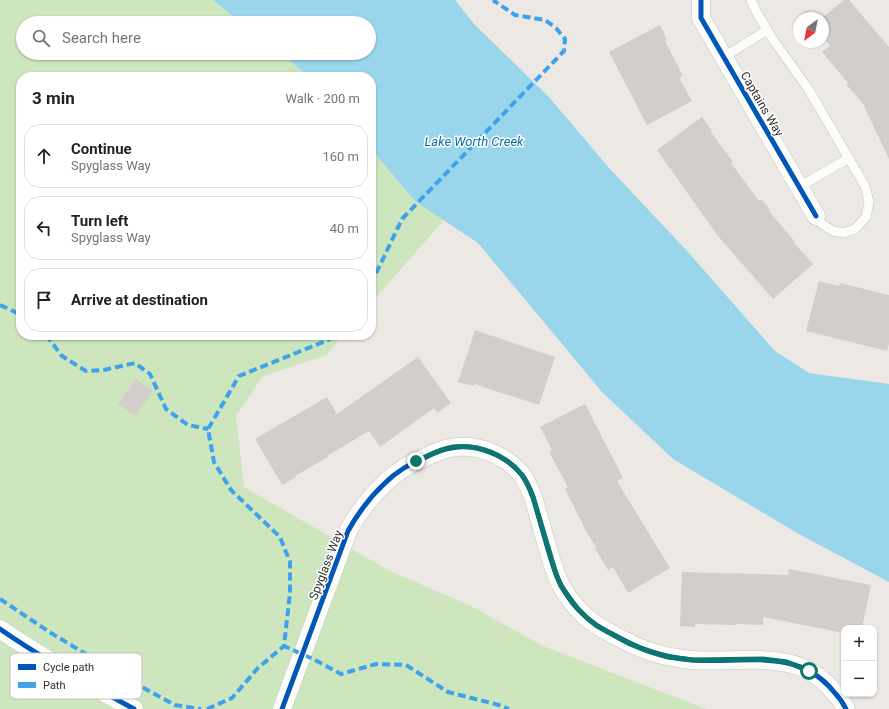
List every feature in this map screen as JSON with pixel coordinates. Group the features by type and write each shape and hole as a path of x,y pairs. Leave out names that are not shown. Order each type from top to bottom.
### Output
{"street":[{"name":"Captains Way","path":"702,0 701,18 816,216"},
{"name":"Spyglass Way","path":"282,709 348,532 354,520 368,500 395,474 416,461 440,450 453,447 478,448 490,452 512,465 521,474 533,497 561,586 577,608 597,626 638,647 668,657 693,660 763,659 787,662 804,668 820,677 829,685 844,704 846,709"},
{"path":"0,629 36,653"},
{"path":"115,699 134,709"}],"lane":[{"path":"751,0 772,38 809,90 865,186 869,202 866,217 856,229 844,233 833,231 822,224 816,216"},
{"path":"724,57 767,30"},
{"path":"799,187 849,158"}],"green space":[{"path":"0,0 213,0 233,16 16,16 16,60 289,60 303,72 16,72 16,340 339,340 326,355 263,376 236,416 244,487 388,570 471,606 543,646 706,709 0,709"},
{"path":"376,155 416,202 444,220 376,297"}],"water":[{"name":"Lake Worth Creek","path":"213,0 455,0 475,25 548,96 610,169 688,252 775,351 809,373 889,384 889,582 797,533 673,459 602,392 478,243 416,202 376,155 376,72 303,72 289,60 376,60 376,16 233,16"}],"building":[{"path":"844,0 849,0 889,47 889,159 863,104 847,85 848,83 822,52 830,46 829,12"},
{"path":"660,25 667,40 665,41 683,76 679,78 692,101 647,125 609,52"},
{"path":"702,117 733,162 731,163 759,201 761,199 795,242 794,243 813,264 773,299 718,236 657,150"},
{"path":"819,281 839,286 840,283 889,295 889,343 887,351 806,331"},
{"path":"475,330 555,357 539,405 474,384 473,386 458,382"},
{"path":"418,357 451,403 437,413 434,408 380,447 369,431 282,485 255,439 327,397 337,414"},
{"path":"136,379 153,391 135,416 118,404"},
{"path":"585,404 623,478 617,481 670,568 628,593 613,567 608,570 595,548 596,547 585,529 565,489 568,487 549,452 552,450 540,427"},
{"path":"789,569 871,585 863,625 841,625 841,632 763,617 763,625 695,624 695,627 680,626 682,572 788,575"}],"marked path":[{"path":"376,274 402,219 564,51 565,39 556,28 545,20 515,15 493,0"},
{"path":"0,305 16,313"},
{"path":"50,340 62,356 86,371 104,370 135,363 150,374 166,409 188,425 208,429"},
{"path":"328,340 239,376 208,429 214,462 231,490 280,537 290,562 290,593 284,646 341,674 376,664 406,665 448,692 509,709"},
{"path":"0,599 84,653"},
{"path":"207,709 232,698 258,668 284,646"},
{"path":"142,687 175,705 201,709"}],"cycle path":[{"path":"701,0 701,18 816,216"},
{"path":"282,709 348,531 360,512 380,488 404,468 438,451 461,447 481,449 499,456 522,475 533,497 552,564 560,582 576,607 596,625 633,645 671,657 711,661 768,660 803,668 819,678 838,696 846,709"},
{"path":"0,629 36,653"},
{"path":"116,699 134,709"}],"route":[{"path":"416,461 440,450 453,447 466,447 478,448 490,452 512,465 521,474 533,497 561,586 577,608 587,618 597,626 630,644 668,657 693,660 763,659 787,662 809,671"}]}
